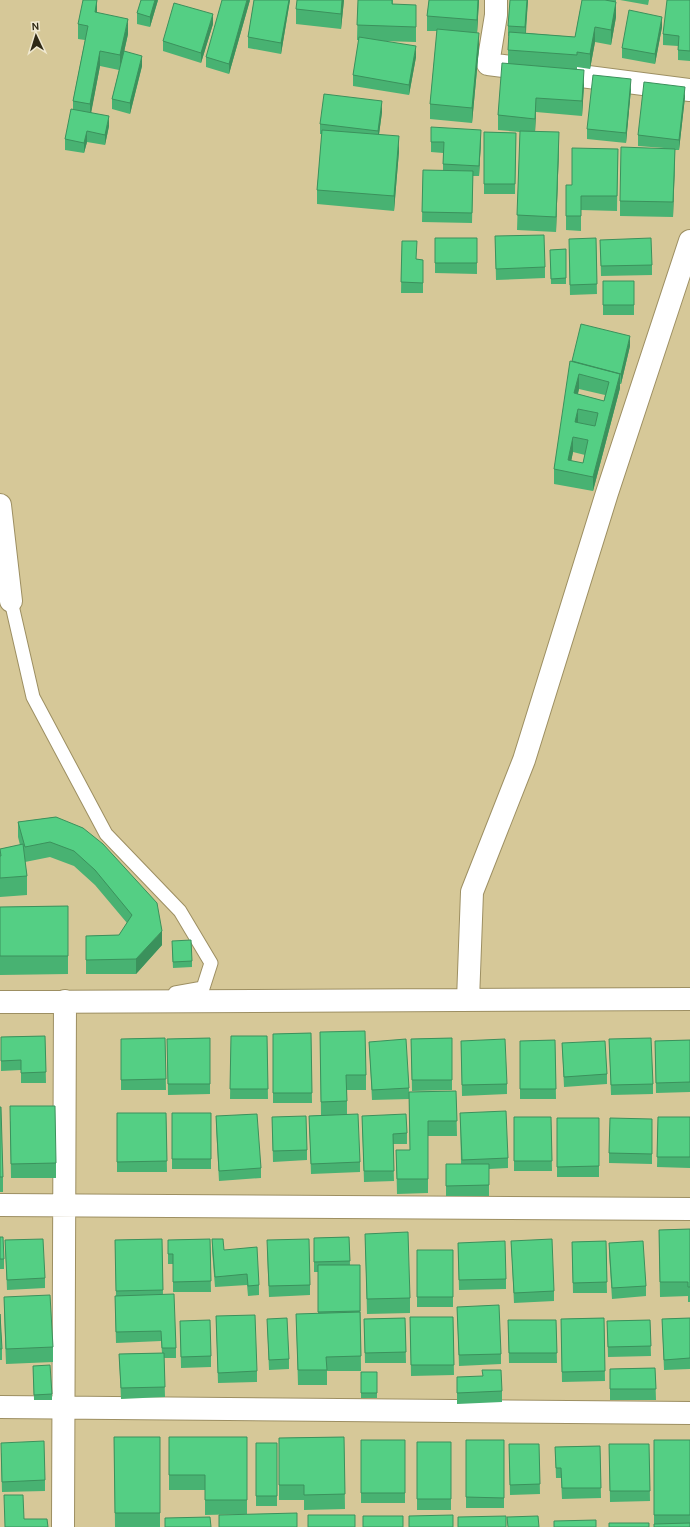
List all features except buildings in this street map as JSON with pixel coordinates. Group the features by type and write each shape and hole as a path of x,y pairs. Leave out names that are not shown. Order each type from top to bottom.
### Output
{"street":[{"path":"496,0 496,14 488,64 690,90"},
{"path":"468,1000 472,892 524,760 607,493 690,241"},
{"path":"0,505 11,601"},
{"path":"0,1002 690,999"},
{"path":"63,1527 65,1001"},
{"path":"0,1206 690,1209"},
{"path":"0,1407 690,1414"}],"lane":[{"path":"11,601 33,697 106,834 180,911 211,963 203,988 138,1001"}]}
